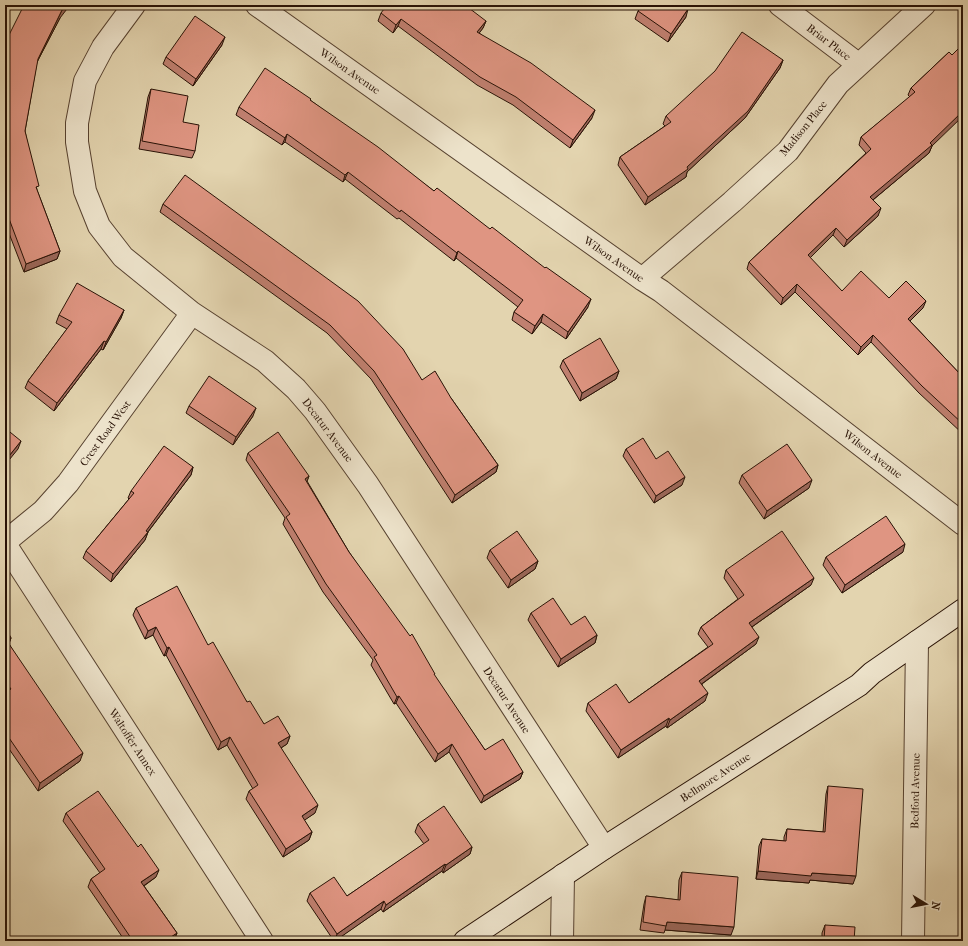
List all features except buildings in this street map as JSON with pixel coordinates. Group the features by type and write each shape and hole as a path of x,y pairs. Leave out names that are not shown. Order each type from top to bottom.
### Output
{"street":[{"name":"Decatur Avenue","path":"134,5 103,47 85,81 77,123 77,142 85,192 99,226 123,257 192,313 265,361 296,389 315,411 368,485 604,848"},
{"name":"Wilson Avenue","path":"257,5 642,279 661,290 963,524"},
{"name":"Briar Place","path":"780,5 858,64"},
{"name":"Madison Place","path":"642,279 732,202 788,151 838,84 924,5"},
{"name":"Crest Road West","path":"5,543 43,511 68,483 192,313"},
{"name":"Waltoffer Annex","path":"5,543 262,941"},
{"name":"Bellmore Avenue","path":"465,941 604,848 858,685 872,673 963,610"},
{"name":"Bedford Avenue","path":"913,941 917,642"},
{"path":"562,941 563,875"}]}
